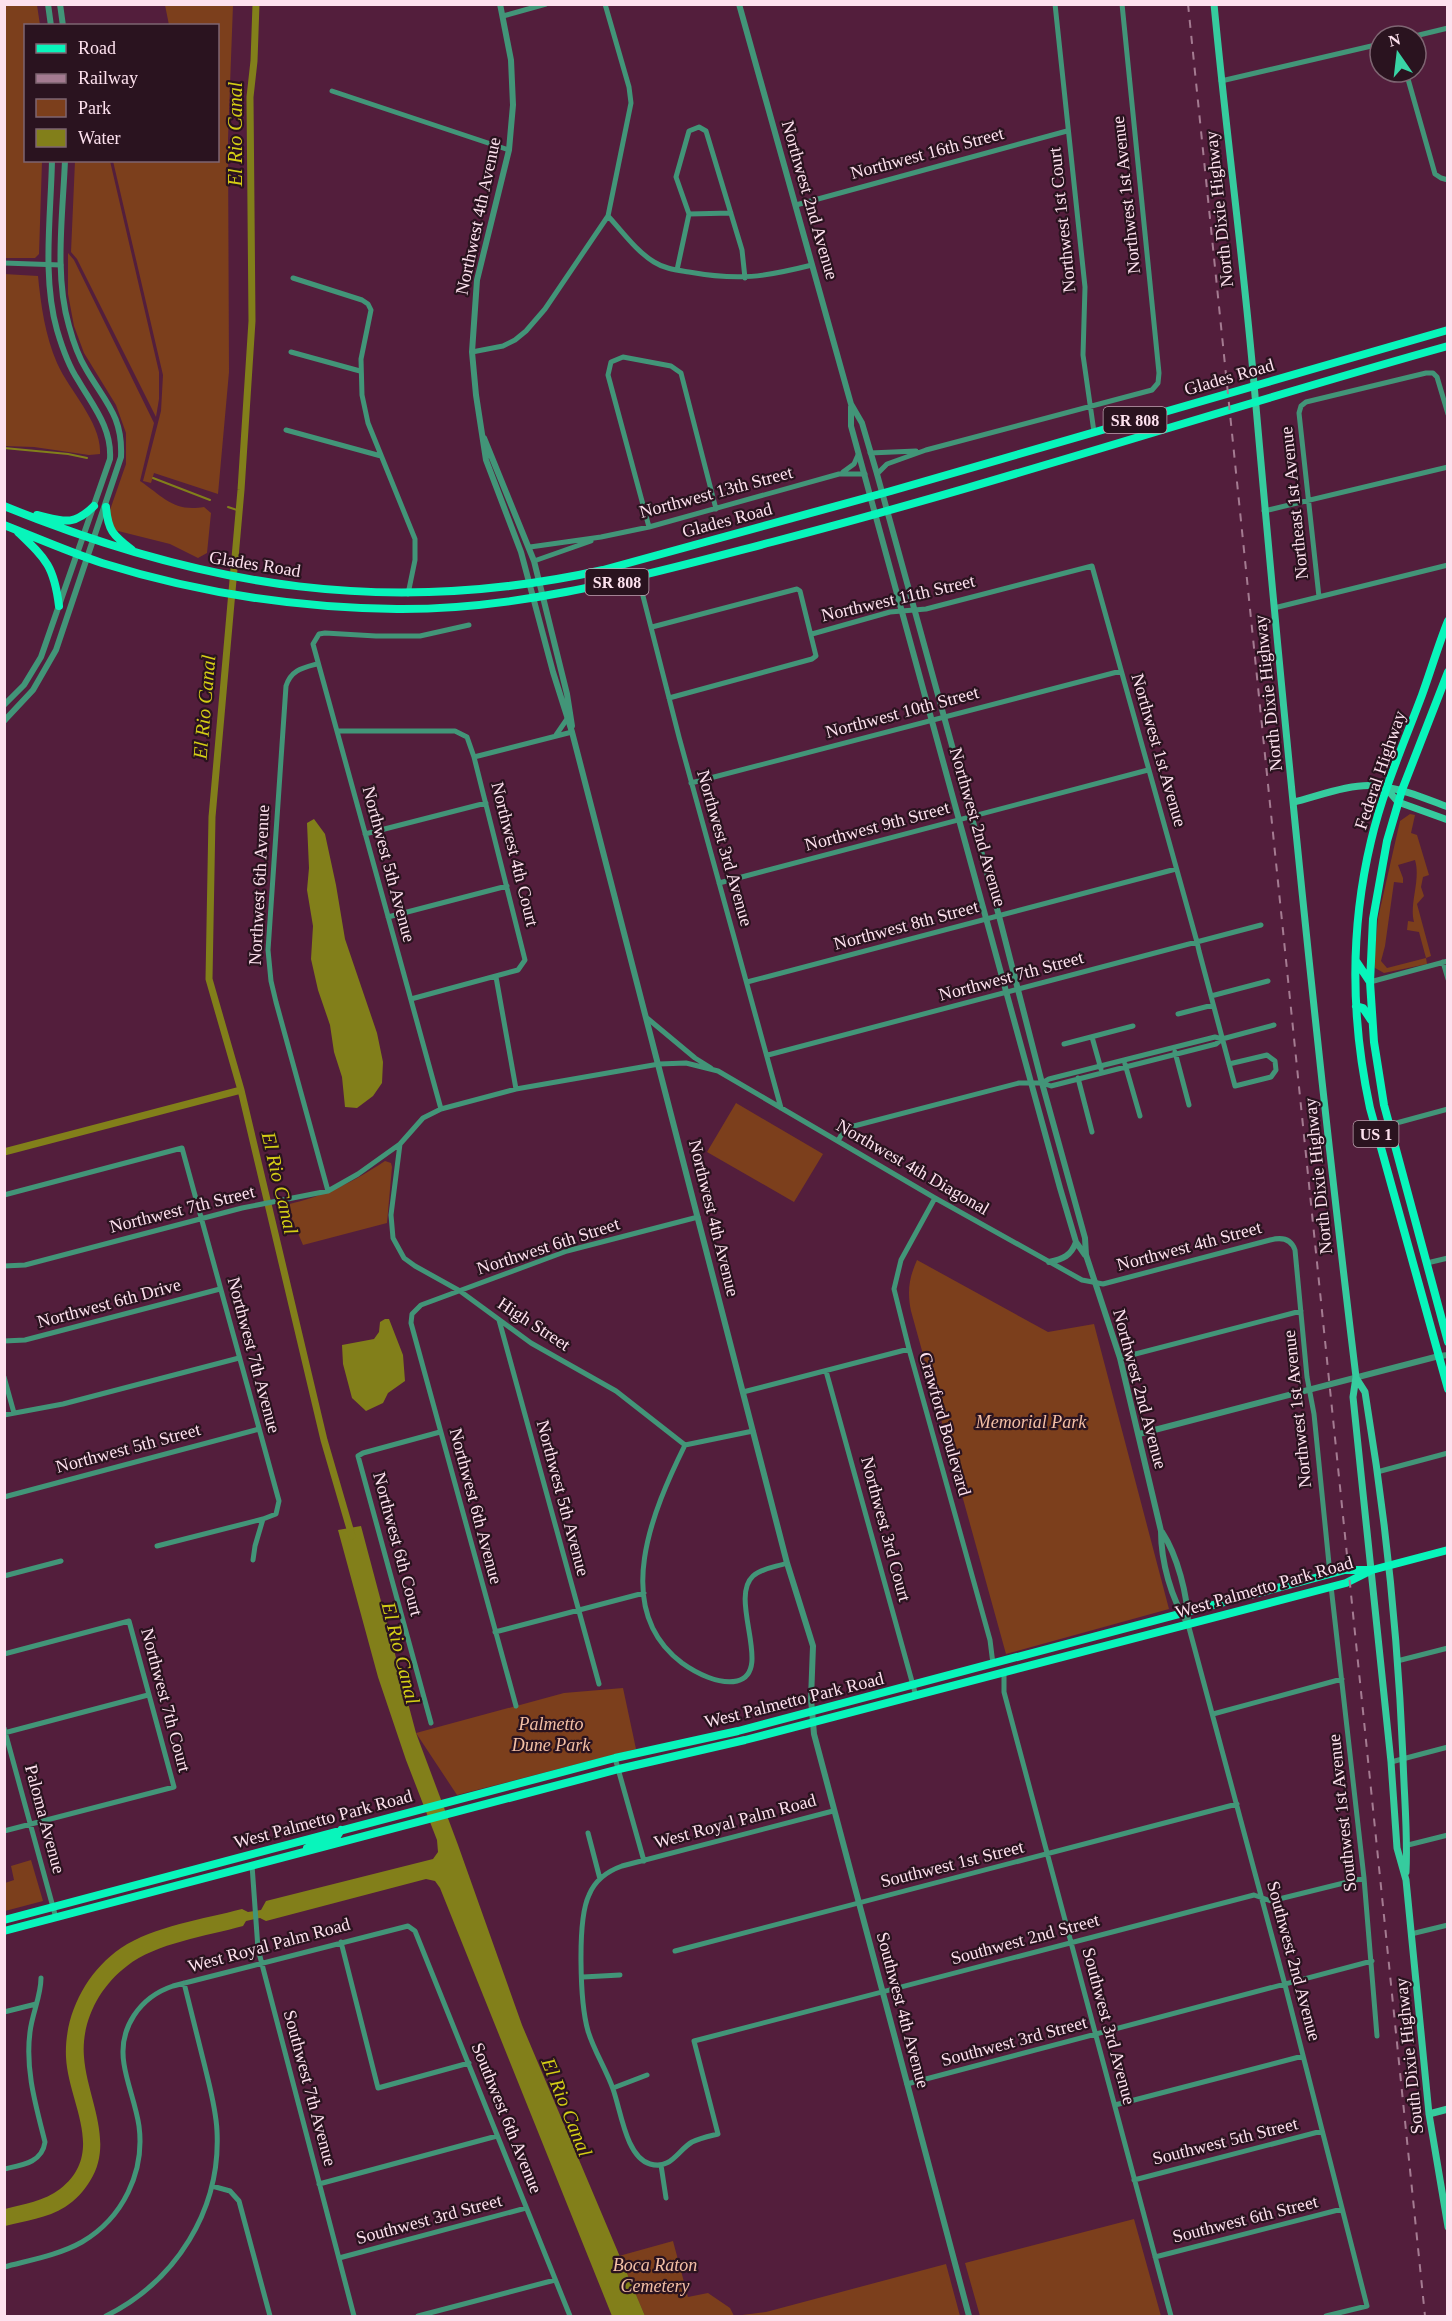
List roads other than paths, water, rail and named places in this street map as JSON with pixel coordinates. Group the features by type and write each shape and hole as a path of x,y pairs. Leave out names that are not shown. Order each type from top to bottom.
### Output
{"main road":[{"name":"North Dixie Highway","path":"1214,4 1254,385 1264,512 1308,953 1356,1377 1353,1397 1372,1570"},
{"name":"Glades Road","path":"8,508 138,555 207,572 318,589 408,594 471,591 603,570 882,494 1448,330"},
{"name":"Glades Road","path":"4,525 88,557 204,589 254,598 317,606 400,609 482,604 543,597 617,582 887,511 1448,346"},
{"path":"8,508 70,521 81,518 94,506"},
{"path":"106,507 108,524 113,535 138,555"},
{"path":"15,529 44,557 50,566 54,574 59,606"},
{"name":"Federal Highway","path":"1448,621 1386,788 1364,878 1356,959 1356,1006 1362,1067 1372,1118 1445,1354 1448,1389"},
{"name":"Federal Highway","path":"1448,672 1398,802 1379,878 1373,919 1370,982 1378,1074 1389,1125 1448,1342"},
{"path":"1294,802 1359,786 1375,786 1402,790 1448,807"},
{"path":"1386,788 1398,802 1448,820"},
{"path":"1356,959 1370,982"},
{"path":"1356,1006 1363,1008 1372,1021"},
{"name":"North Dixie Highway","path":"1356,1377 1365,1392 1388,1566"},
{"path":"1372,1570 1448,1550"},
{"name":"South Dixie Highway","path":"1388,1566 1397,1661 1408,1845 1406,1880 1429,2114 1448,2227"},
{"name":"West Palmetto Park Road","path":"4,1920 460,1798 615,1758 718,1736 1349,1569 1372,1570"},
{"name":"West Palmetto Park Road","path":"4,1931 619,1769 745,1740 916,1696 1350,1581 1372,1570"},
{"name":"South Dixie Highway","path":"1372,1570 1398,1848 1406,1880"},
{"path":"1004,1672 1007,1666 1019,1657"},
{"path":"972,1680 989,1670 993,1664"},
{"path":"305,1852 310,1845 336,1838 341,1830"},
{"path":"252,1865 254,1858 283,1850 291,1843"},
{"path":"1429,2114 1448,2109"}],"street":[{"path":"48,4 51,24"},
{"path":"60,4 63,24"},
{"name":"Northwest 4th Avenue","path":"500,4 511,60 513,105 509,150 477,280 472,352 483,450 490,476 521,552 567,719 573,732"},
{"path":"503,16 546,4"},
{"path":"472,352 503,346 526,331 545,309 608,216 631,103 629,87 605,4"},
{"name":"Northwest 2nd Avenue","path":"739,4 851,404 862,423 877,474 972,816 1085,1238 1086,1255 1120,1358 1161,1531 1171,1546 1188,1624"},
{"name":"Northwest 1st Court","path":"1055,4 1085,288 1082,344 1094,432"},
{"name":"Northwest 1st Avenue","path":"1090,406 1152,390 1158,383 1158,363 1122,4"},
{"path":"1428,33 1448,28"},
{"path":"1221,81 1368,47"},
{"path":"1409,84 1435,174 1444,179"},
{"path":"332,91 509,150"},
{"path":"677,270 689,214 676,177 689,131 699,127 706,131 731,213 742,250 745,278"},
{"name":"Northwest 16th Street","path":"796,205 1067,131"},
{"path":"4,705 24,685 36,666 110,459 109,439 101,417 77,379 62,344 50,297 52,162"},
{"path":"4,721 33,690 51,660 106,507 121,457 120,427 85,367 72,338 64,310 61,265 65,162"},
{"path":"689,214 731,213"},
{"path":"608,216 647,256 661,266 677,270 721,278 745,278 812,265"},
{"path":"4,263 61,265"},
{"path":"293,278 362,300 371,310 360,371 364,408 415,539 415,560 408,594"},
{"path":"291,352 360,371"},
{"path":"649,527 608,375 611,362 616,358 623,357 671,366 681,374 717,508"},
{"name":"Northeast 1st Avenue","path":"1319,597 1299,413 1301,406 1317,399 1433,373 1437,377 1448,414"},
{"name":"Northwest 2nd Avenue","path":"851,404 851,426 988,918 1031,1083 1077,1242 1086,1255"},
{"path":"877,474 887,464 926,450 1090,406"},
{"path":"286,430 381,456"},
{"name":"Northwest 4th Avenue","path":"482,434 530,547 540,581 567,694 573,732 787,1563 813,1646 812,1711"},
{"path":"870,453 888,454 926,450"},
{"path":"839,474 854,464 858,452"},
{"path":"1264,512 1448,467"},
{"name":"Northwest 13th Street","path":"530,547 601,537 649,527 839,474 865,474"},
{"name":"Northwest 13th Street","path":"534,561 601,537"},
{"path":"1274,608 1447,565"},
{"name":"Northwest 1st Avenue","path":"1092,566 1235,1086 1275,1074 1276,1066 1273,1059 1267,1055 1229,1064"},
{"name":"Northwest 11th Street","path":"669,698 812,659 816,656 812,634 890,612 926,609 1092,566"},
{"path":"652,627 796,589 800,591 812,634"},
{"name":"Northwest 3rd Avenue","path":"644,596 691,783 781,1108"},
{"name":"Northwest 5th Avenue","path":"441,1109 313,644 319,634 325,633 420,636 468,626"},
{"name":"Northwest 6th Avenue","path":"317,664 293,673 286,687 268,950 276,1002 328,1191"},
{"name":"Northwest 10th Street","path":"691,783 1121,671"},
{"path":"555,735 567,719"},
{"path":"337,731 455,731 467,737 474,757 573,732"},
{"name":"Northwest 4th Court","path":"474,757 525,960 518,970 496,977"},
{"name":"Northwest 9th Street","path":"719,883 1148,770"},
{"path":"365,834 486,802"},
{"name":"Northwest 8th Street","path":"747,982 1176,869"},
{"path":"388,917 507,886"},
{"name":"Northwest 7th Street","path":"768,1055 1261,925"},
{"path":"1370,982 1445,962 1448,979"},
{"path":"411,999 496,977 516,1089"},
{"path":"1211,996 1268,981"},
{"path":"1178,1014 1214,1005"},
{"name":"Northwest 4th Diagonal","path":"647,1018 695,1058 935,1198 1077,1278 1095,1284"},
{"path":"838,1141 843,1132 854,1126 1019,1083 1042,1083 1051,1086 1078,1080 1216,1044 1222,1039 1274,1025"},
{"path":"1064,1044 1133,1026"},
{"path":"1092,1037 1102,1073"},
{"path":"1042,1083 1049,1079 1174,1047 1215,1037 1222,1039"},
{"path":"1174,1047 1189,1105"},
{"path":"1124,1060 1140,1116"},
{"name":"Northwest 4th Diagonal","path":"659,1064 686,1063 718,1071"},
{"name":"Northwest 7th Street","path":"4,1266 25,1264 242,1208 328,1191 358,1174 400,1144 423,1118 441,1109 516,1089 659,1064"},
{"path":"1076,1072 1092,1132"},
{"path":"1389,1125 1448,1109"},
{"name":"High Street","path":"400,1144 391,1208 393,1238 401,1254 409,1262 460,1291 531,1343 616,1391 685,1445"},
{"name":"Northwest 7th Avenue","path":"4,1194 182,1148 279,1501 276,1514 263,1519 253,1560"},
{"name":"Crawford Boulevard","path":"935,1198 904,1252 896,1275 895,1299 990,1640 993,1664"},
{"name":"Northwest 6th Street","path":"412,1314 421,1305 567,1251 698,1217"},
{"name":"Northwest 4th Street","path":"1095,1284 1110,1283 1280,1238 1291,1242"},
{"path":"1049,1262 1067,1257 1077,1242"},
{"name":"Northwest 1st Avenue","path":"1291,1242 1295,1250 1330,1574"},
{"path":"1427,1263 1448,1258"},
{"name":"Northwest 6th Drive","path":"4,1341 25,1340 220,1289"},
{"path":"1120,1358 1301,1311"},
{"name":"Northwest 6th Avenue","path":"412,1314 411,1323 516,1706"},
{"name":"Northwest 5th Avenue","path":"498,1320 599,1684"},
{"path":"743,1392 909,1349"},
{"path":"1139,1434 1445,1354"},
{"path":"4,1415 63,1404 239,1358"},
{"name":"Northwest 3rd Court","path":"826,1371 916,1696"},
{"path":"4,1377 14,1413"},
{"name":"Northwest 5th Street","path":"4,1497 259,1430"},
{"path":"753,1431 685,1445 666,1484 653,1519 645,1559 644,1593 655,1635 671,1654 686,1666 708,1677 727,1681 739,1680 750,1673 752,1666 745,1599 749,1581 758,1572 787,1563"},
{"name":"Northwest 6th Court","path":"431,1723 358,1456 440,1432"},
{"path":"1377,1472 1448,1453"},
{"path":"157,1546 263,1519"},
{"path":"4,1576 61,1561"},
{"name":"Southwest 1st Avenue","path":"1331,1586 1364,1878 1377,2036"},
{"path":"495,1632 644,1593"},
{"name":"Northwest 7th Court","path":"4,1654 129,1621 174,1786 32,1824"},
{"name":"Southwest 2nd Avenue","path":"1188,1624 1285,1985 1367,2306 1326,2316"},
{"path":"1397,1661 1448,1648"},
{"name":"Southwest 3rd Avenue","path":"1004,1672 1004,1692 1171,2316"},
{"path":"1213,1714 1342,1679"},
{"path":"5,1731 148,1695"},
{"name":"Southwest 4th Avenue","path":"812,1711 833,1811 969,2316"},
{"name":"Paloma Avenue","path":"5,1731 56,1918"},
{"path":"1391,1762 1448,1747"},
{"path":"615,1758 644,1861"},
{"name":"Southwest 1st Street","path":"675,1951 1237,1804"},
{"name":"West Royal Palm Road","path":"600,1879 616,1868 833,1811"},
{"path":"4,1831 32,1824"},
{"path":"588,1833 600,1879 592,1889 585,1907 582,1938 587,2028 613,2088 634,2152 643,2161 662,2165 666,2198"},
{"path":"1408,1845 1448,1834"},
{"name":"Southwest 7th Avenue","path":"252,1865 255,1931 261,1962 354,2316"},
{"name":"Southwest 2nd Street","path":"662,2165 674,2160 693,2142 718,2134 694,2041 1254,1894 1271,1901 1364,1878"},
{"path":"1411,1934 1448,1925"},
{"name":"West Royal Palm Road","path":"4,2267 60,2252 84,2241 109,2221 124,2200 135,2176 140,2150 139,2124 123,2052 126,2033 137,2011 155,1994 184,1983 401,1926 408,1926 415,1931"},
{"name":"Southwest 6th Avenue","path":"415,1931 570,2316"},
{"path":"341,1942 378,2088 469,2063"},
{"name":"Southwest 3rd Street","path":"907,2084 1372,1961"},
{"path":"583,1977 620,1975"},
{"path":"4,2169 29,2163 41,2155 45,2142 28,2060 30,2031 41,1986 40,1978"},
{"path":"106,2316 146,2292 177,2260 198,2225 212,2186 217,2150 216,2118 184,1983"},
{"path":"4,2012 36,2004"},
{"path":"1114,2105 1303,2056"},
{"path":"613,2088 647,2075"},
{"name":"Southwest 5th Street","path":"1134,2180 1322,2131"},
{"path":"319,2184 497,2136"},
{"path":"212,2186 230,2191 239,2201 270,2316"},
{"name":"Southwest 3rd Street","path":"339,2258 526,2208"},
{"name":"Southwest 6th Street","path":"1155,2257 1342,2209"},
{"path":"418,2316 555,2280"}],"water":[{"path":"314,819 325,834 345,939 377,1033 383,1062 382,1083 373,1096 357,1108 345,1107 342,1077 311,959 313,926 307,890 309,868 307,823"},
{"path":"389,1319 403,1355 405,1381 388,1393 383,1403 366,1411 352,1398 343,1364 342,1345 374,1339 379,1332 380,1322"},
{"path":"361,1526 416,1733 522,2025 645,2316 612,2316 440,1888 435,1881 426,1879 266,1921 260,1918 246,1921 243,1926 152,1951 127,1966 100,1995 89,2018 86,2031 84,2057 86,2072 100,2135 97,2166 90,2181 76,2199 58,2211 44,2217 5,2226 5,2209 34,2202 54,2193 74,2175 81,2159 83,2143 81,2126 68,2074 66,2041 73,2010 80,1996 97,1969 109,1958 134,1940 148,1934 242,1909 248,1912 261,1910 266,1901 433,1859 438,1852 437,1840 406,1760 378,1677 338,1530"}],"waterway":[{"name":"El Rio Canal","path":"256,4 250,97 252,321 241,490 212,817 209,979 241,1090 324,1440 352,1536"},
{"path":"4,448 87,458"},
{"path":"153,478 210,500"},
{"path":"228,507 240,511"},
{"path":"4,1152 241,1090"}],"railway":[{"path":"1188,4 1425,2316"}],"park label":[{"name":"Memorial Park","path":"1031,1422"},
{"name":"Palmetto Dune Park","path":"551,1734"},
{"name":"Boca Raton Cemetery","path":"655,2275"}]}
